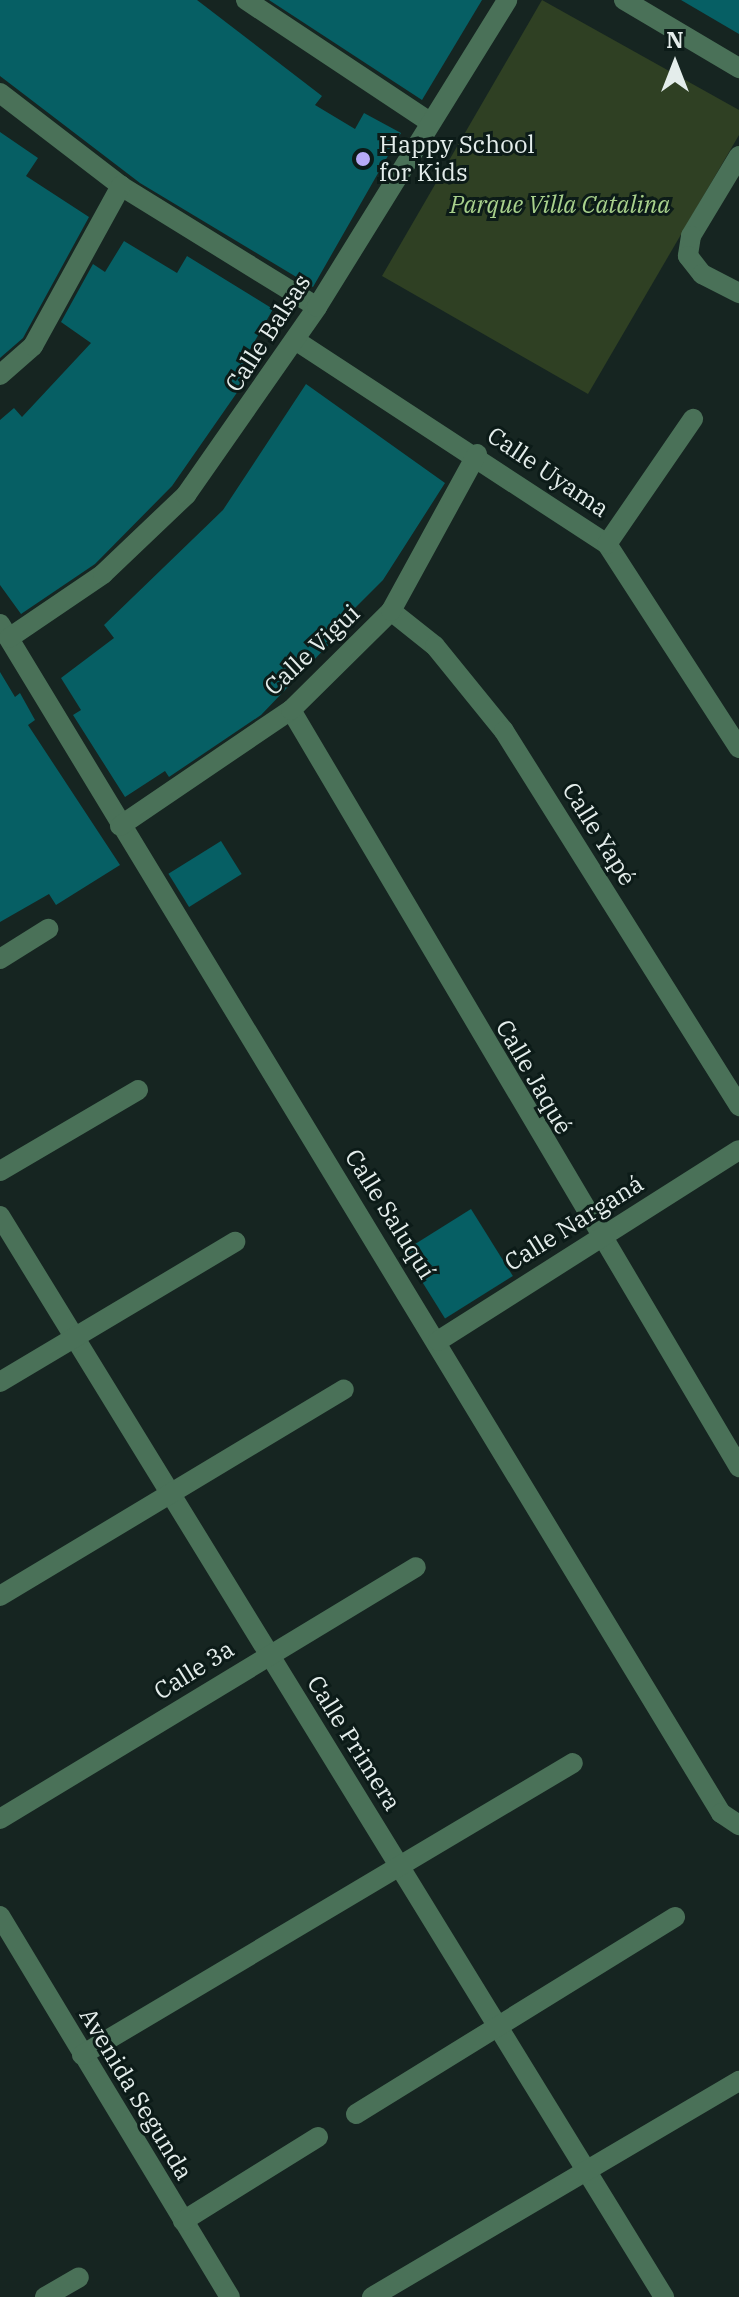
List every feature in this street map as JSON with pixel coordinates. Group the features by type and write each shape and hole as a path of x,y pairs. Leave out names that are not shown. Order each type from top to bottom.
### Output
{"street":[{"path":"246,0 428,121"},
{"name":"Calle Balsas","path":"4,631 103,574 186,495 317,307 428,121 507,0"},
{"path":"624,0 739,68"},
{"path":"0,93 121,186 317,307"},
{"path":"739,156 691,236 688,256 702,274 739,293"},
{"path":"0,375 33,346 121,186"},
{"name":"Calle Uyama","path":"295,340 477,454 607,544 739,748"},
{"path":"607,544 693,419"},
{"name":"Calle Vigui","path":"120,826 291,710 391,611 477,454"},
{"name":"Calle Yapé","path":"391,611 435,646 504,731 739,1106"},
{"name":"Calle Saluquí","path":"4,631 120,826 438,1341 721,1813 739,1825"},
{"name":"Calle Jaqué","path":"291,710 598,1238 739,1467"},
{"path":"0,959 48,929"},
{"path":"0,1171 138,1090"},
{"name":"Calle Narganá","path":"438,1341 739,1150"},
{"name":"Calle Primera","path":"0,1216 664,2297"},
{"path":"0,1382 235,1242"},
{"path":"0,1596 344,1389"},
{"name":"Calle 3a","path":"0,1819 416,1567"},
{"path":"82,2055 573,1763"},
{"name":"Avenida Segunda","path":"0,1916 230,2297"},
{"path":"356,2114 675,1917"},
{"path":"372,2297 739,2081"},
{"path":"183,2221 318,2137"},
{"path":"45,2297 79,2277"}],"green space":[{"name":"Parque Villa Catalina","path":"542,0 739,110 739,135 588,394 382,276"}],"building":[{"path":"0,0 197,0 322,96 315,105 355,129 364,113 401,133 313,287 140,183 0,76"},
{"path":"269,0 482,0 422,100"},
{"path":"681,0 739,0 739,34"},
{"path":"0,132 38,158 26,176 89,217 23,338 0,358"},
{"path":"124,241 177,273 187,256 273,309 244,360 252,365 236,394 172,486 95,564 21,614 0,585 0,420 14,408 22,417 91,343 61,322 93,264 105,272"},
{"path":"306,384 445,483 383,580 354,609 359,613 261,715 169,777 165,771 125,797 73,715 81,710 61,678 114,638 104,625 223,510"},
{"path":"0,672 15,697 20,693 35,720 28,725 120,865 56,905 49,894 0,922"},
{"path":"221,841 242,874 189,907 168,874"},
{"path":"471,1209 513,1276 445,1318 403,1251"}],"place":[{"name":"Happy School for Kids","path":"363,159"}]}
